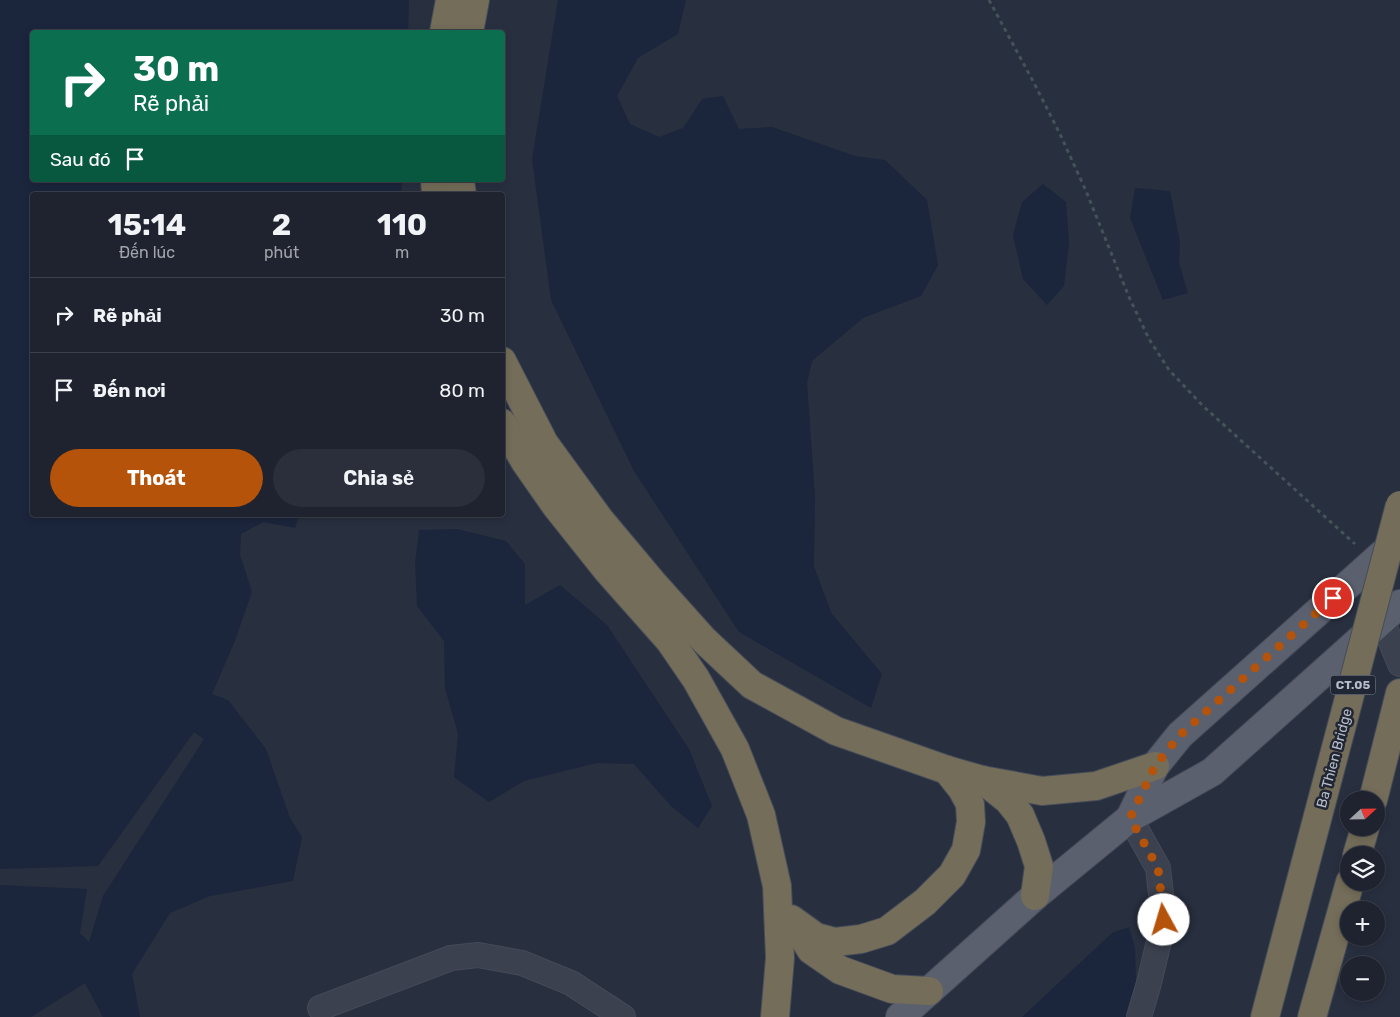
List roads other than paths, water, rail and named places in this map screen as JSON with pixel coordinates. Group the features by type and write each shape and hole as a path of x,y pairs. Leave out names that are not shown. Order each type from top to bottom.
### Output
{"highway":[{"path":"444,30 450,0"},
{"path":"469,30 476,0"},
{"path":"505,367 544,443 600,520 704,640 752,685 836,731 947,770 982,780 1042,791 1096,786 1155,766"},
{"path":"505,428 526,463 556,506 607,570 670,641 696,679 735,749 761,815 777,886 791,920 811,950 840,970 892,989 929,991"},
{"name":"Ba Thien Bridge","path":"1265,1017 1400,505"},
{"path":"1375,791 1400,694"},
{"path":"791,920 816,937 834,942 861,939 887,931 924,902 952,874 966,850 971,822 970,804 962,789 947,770"},
{"path":"982,780 1008,800 1020,815 1039,866 1035,896"},
{"path":"775,1017 780,958 777,886"},
{"path":"1312,1017 1347,891"}],"main road":[{"path":"1130,818 1155,766 1180,735 1400,539"},
{"path":"900,1017 1035,896 1130,818 1212,772 1391,612"}],"street":[{"path":"1391,612 1400,664"},
{"path":"1130,818 1158,868 1164,920 1139,1017"},
{"path":"320,1008 451,958 478,955 522,963 572,982 623,1017"}],"water":[{"path":"0,0 409,0 408,30 30,30 30,182 402,182 401,192 30,192 30,517 298,517 295,528 263,522 241,534 240,555 252,592 234,643 212,694 228,700 266,749 290,818 302,837 293,881 210,896 170,913 132,974 140,1017 103,1017 85,983 31,1017 0,1017 0,885 87,889 80,933 89,942 103,896 204,739 194,732 98,866 0,869"},
{"path":"558,0 686,0 678,34 638,58 617,96 630,124 659,137 683,128 702,99 723,96 739,129 772,127 855,156 885,160 927,200 938,265 921,296 863,318 812,361 807,383 815,496 814,567 832,614 882,674 871,708 739,632 634,471 551,300 532,159"},
{"path":"1043,184 1066,202 1069,243 1064,286 1047,305 1023,279 1013,235 1022,202"},
{"path":"1135,188 1170,191 1180,242 1179,263 1188,293 1163,300 1130,218"},
{"path":"457,529 506,541 525,564 525,605 560,585 607,625 689,749 712,806 698,828 671,806 634,764 597,763 524,781 489,802 454,777 458,734 445,688 444,641 417,606 415,563 419,530"},
{"path":"1129,927 1135,947 1136,982 1127,1017 1022,1017 1112,933"}]}
